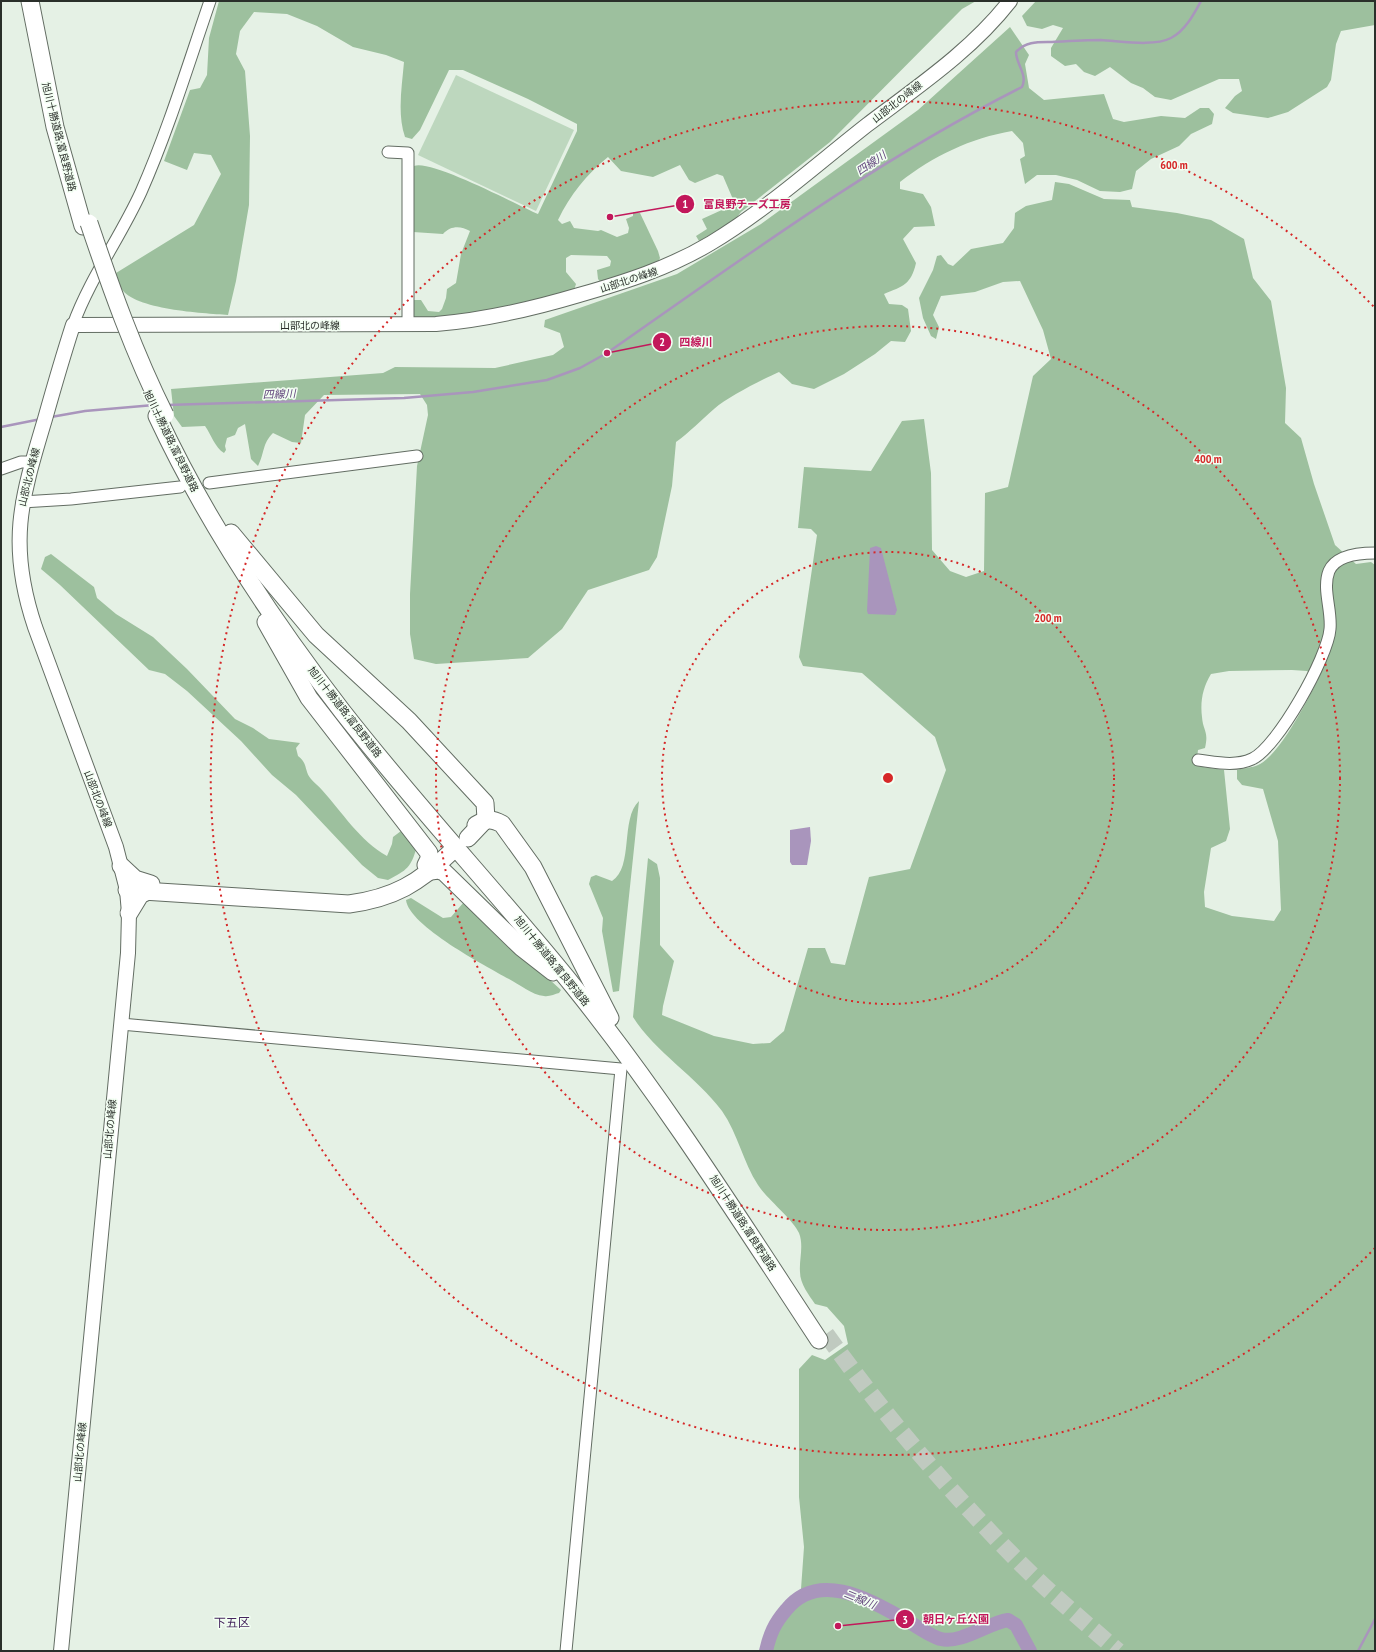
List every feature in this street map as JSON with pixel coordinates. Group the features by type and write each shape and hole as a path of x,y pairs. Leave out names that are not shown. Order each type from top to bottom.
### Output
{"highway":[{"name":"旭川十勝道路;富良野道路","path":"30,1 55,127 112,309 194,490 227,535 350,707 610,1018 698,1141 822,1337 640,1072 576,989 343,712 266,606 227,535"},
{"name":"旭川十勝道路;富良野道路","path":"39,1 46,49 86,224"},
{"path":"227,535 316,635 409,721 475,791 485,803 486,819"},
{"path":"227,535 263,617 309,698 429,853 429,868"},
{"path":"465,836 486,819 494,820 502,824 533,867 610,1018"},
{"path":"126,886 349,904 381,899 412,884 450,850"},
{"path":"121,866 135,879 151,887"},
{"path":"429,868 444,872 521,947 576,989"},
{"path":"128,913 140,895 151,887"}],"main road":[{"name":"山部北の峰線","path":"61,1651 128,953 126,886 116,846 26,602 18,547 22,502 32,462 72,325 408,324 466,321 537,307 635,279 686,257 738,225 943,67 987,28 1010,1"}],"street":[{"path":"72,325 89,286 130,214 148,175 210,1"},
{"path":"388,152 408,153 408,324"},
{"path":"209,483 417,456"},
{"path":"1,469 21,462 32,462"},
{"path":"22,502 71,499 180,487"},
{"path":"1198,760 1242,763 1253,759 1270,746 1310,681 1326,647 1330,629 1330,612 1327,597 1329,572 1333,565 1349,556 1375,553"},
{"path":"121,1024 621,1069 566,1651"}],"green space":[{"path":"219,1 976,1 962,9 830,142 741,212 733,222 699,241 696,236 707,229 702,219 735,204 723,176 717,174 695,183 689,180 680,165 653,177 621,171 608,157 593,170 580,186 568,202 558,220 562,224 570,221 574,228 598,231 601,230 617,237 628,233 629,228 626,219 633,216 633,212 640,213 658,251 660,258 657,265 602,284 598,279 597,270 610,266 611,261 607,256 571,255 566,258 566,272 576,284 574,290 470,317 415,320 412,308 414,300 421,300 428,311 439,312 442,309 446,298 447,289 456,283 461,254 470,231 456,227 449,229 443,234 413,232 414,166 438,169 538,214 577,131 577,124 528,99 463,70 449,70 420,130 412,139 405,137 401,119 401,90 404,62 386,55 353,47 317,26 287,14 254,12 240,31 236,54 245,71 250,136 249,205 236,281 228,315 154,306 128,295 119,285 116,273 194,225 221,174 211,155 194,153 187,170 164,161 190,90 200,88 207,75 209,38"},
{"path":"1036,1 1375,1 1375,25 1341,31 1336,44 1331,80 1327,87 1288,112 1268,118 1233,113 1225,108 1235,96 1242,91 1239,79 1219,79 1171,100 1155,97 1143,88 1131,83 1110,67 1095,76 1084,72 1076,64 1065,66 1051,56 1051,48 1063,28 1053,25 1042,29 1027,26 1022,16"},
{"path":"1010,27 1029,55 1025,64 1029,88 1044,100 1104,94 1113,119 1124,122 1161,116 1185,118 1200,108 1209,108 1214,114 1212,124 1191,134 1179,146 1151,159 1136,171 1132,189 1120,192 1100,191 1077,180 1056,175 1037,175 1025,184 1020,159 1025,156 1023,143 1012,131 982,138 953,149 926,164 900,182 900,189 923,194 931,207 935,226 914,227 903,239 916,263 912,276 905,284 884,294 889,304 902,305 908,309 911,331 905,342 891,341 875,354 844,374 814,389 792,384 779,372 736,394 714,409 676,442 672,486 657,557 649,570 588,590 562,629 528,658 436,664 414,659 410,634 410,594 417,466 428,415 427,405 420,394 324,395 305,415 301,443 292,442 273,433 265,445 258,466 251,459 245,424 238,428 235,435 227,438 225,446 226,450 224,453 216,444 205,426 182,427 174,416 171,389 383,373 395,367 495,368 553,355 564,347 560,333 544,327 545,320 677,274 761,224 918,110"},
{"path":"456,75 574,130 536,211 418,155"},
{"path":"1055,182 1069,184 1104,199 1130,200 1132,207 1177,213 1211,220 1244,239 1253,278 1271,301 1286,388 1285,423 1301,438 1314,484 1335,545 1356,564 1371,562 1375,565 1375,1651 772,1651 773,1641 801,1589 804,1547 799,1497 799,1369 812,1355 825,1360 848,1344 844,1326 827,1307 815,1304 805,1289 800,1276 801,1243 799,1233 796,1227 758,1185 748,1167 728,1120 701,1087 653,1042 633,1017 648,858 657,864 660,878 660,945 674,961 662,1015 714,1036 753,1044 770,1043 784,1031 808,948 825,948 831,963 845,965 869,877 910,869 946,770 935,737 862,673 803,666 799,657 817,535 811,529 798,528 804,467 871,471 902,421 924,419 931,473 932,550 950,571 966,577 984,571 985,493 1008,487 1033,376 1051,359 1043,330 1020,281 1003,282 975,292 941,296 933,315 939,327 936,339 931,336 923,318 919,298 933,270 937,256 941,255 948,264 953,266 971,249 1003,243 1014,228 1015,213 1026,206 1052,200","holes":["1229,671 1307,671 1318,680 1300,714 1283,740 1275,751 1258,765 1237,770 1237,779 1242,785 1263,789 1278,841 1281,910 1274,921 1232,916 1205,907 1204,892 1211,848 1226,841 1230,829 1224,770 1196,766 1198,750 1205,748 1206,742 1206,734 1201,711 1206,684 1211,674"]},
{"path":"51,554 94,587 97,598 116,614 153,637 187,669 235,719 253,728 269,739 300,743 296,748 298,756 305,764 307,773 311,779 352,826 377,850 387,856 393,837 401,831 417,846 413,859 407,868 400,874 388,880 378,878 362,865 296,795 272,775 241,741 187,691 165,674 149,670 60,585 41,569 45,557"},
{"path":"639,801 619,991 613,992 602,931 603,918 589,884 591,877 596,875 612,881 619,874 623,865 630,819 633,809"},
{"path":"411,898 443,918 451,917 464,902 561,990 559,993 548,996 535,994 467,955 434,933 420,921 410,910 406,900"}],"shaded area":[{"path":"876,546 881,548 897,610 895,615 868,614 867,611 870,548"},
{"path":"810,827 811,841 807,865 792,865 790,862 790,830"}],"waterway":[{"name":"四線川","path":"167,405 404,398 473,392 547,380 580,368 607,353 810,212 914,147 1022,87 1024,78 1016,52 1020,48 1037,42 1101,40 1146,43 1164,41 1176,35 1185,27 1201,1"},
{"name":"四線川","path":"51,417 85,411 154,405"},
{"name":"四線川","path":"1,427 41,419"},
{"name":"二線川","path":"766,1651 773,1629 786,1610 799,1598 813,1592 828,1590 844,1592 859,1597 908,1621 932,1636 941,1639 957,1639 1008,1620 1016,1625 1030,1651"},
{"path":"1358,1651 1375,1619"}],"tunnel":[{"path":"826,1334 894,1423 967,1508 1031,1574 1118,1651"}],"place":[{"name":"富良野チーズ工房","path":"610,217"},
{"name":"四線川","path":"607,353"},
{"name":"朝日ヶ丘公園","path":"838,1626"}],"district":[{"name":"下五区","path":"232,1622"}]}
